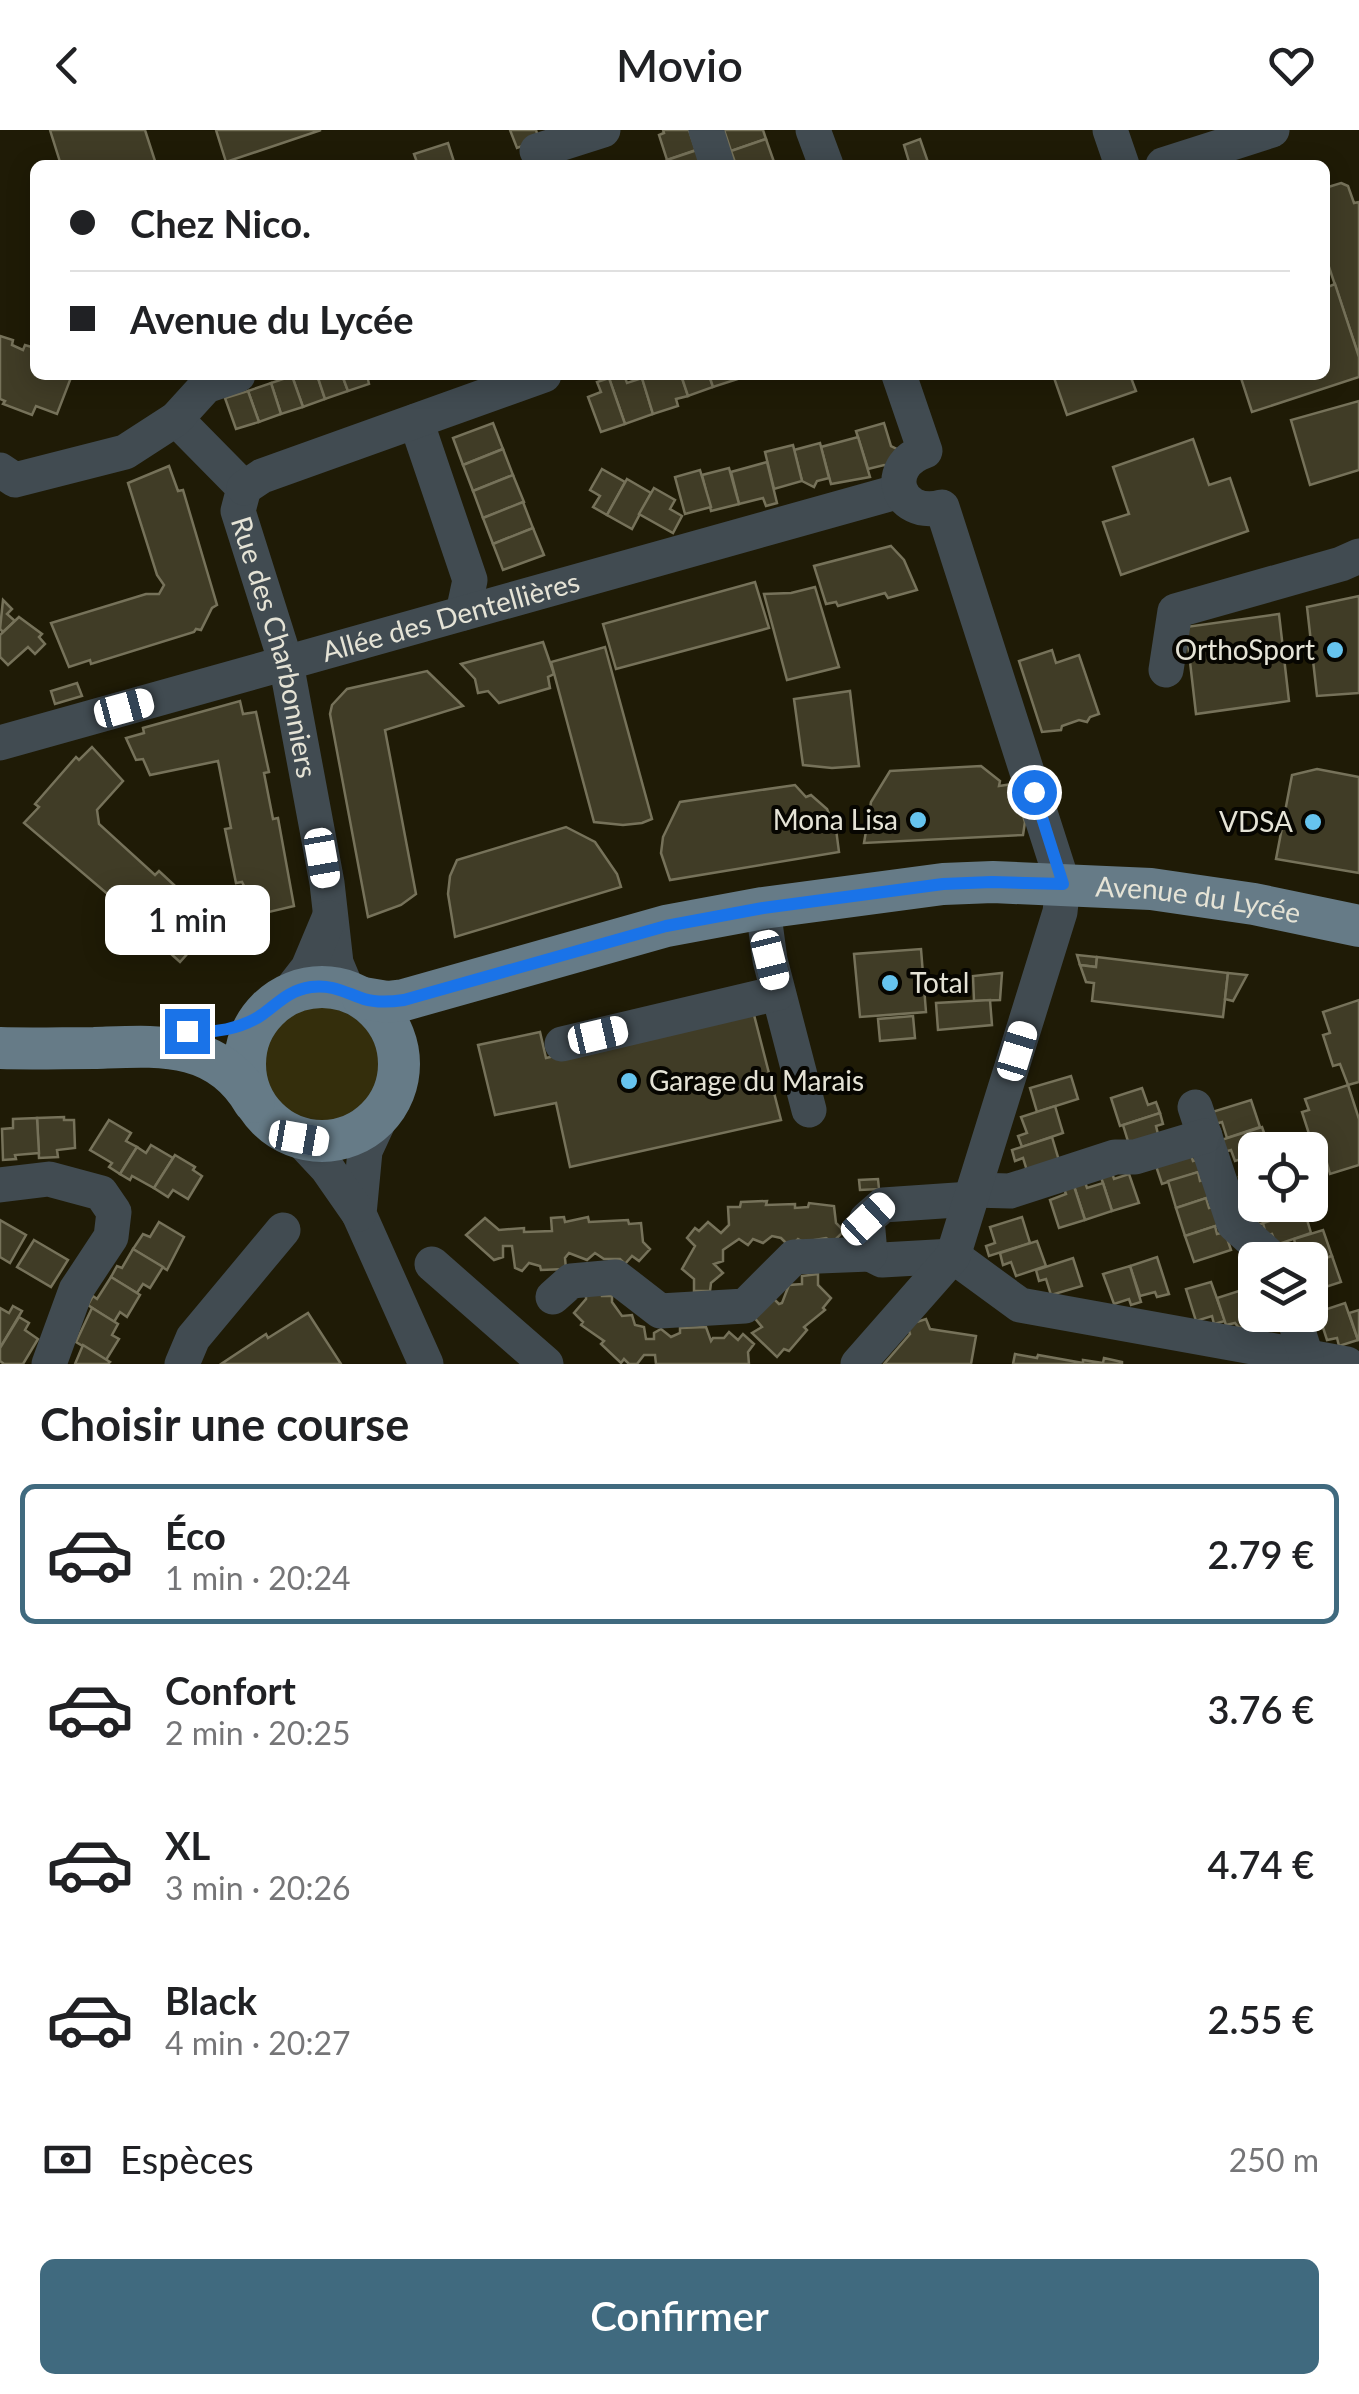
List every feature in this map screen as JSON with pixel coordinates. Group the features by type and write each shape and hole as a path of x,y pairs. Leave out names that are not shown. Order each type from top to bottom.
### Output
{"main road":[{"name":"Avenue du Lycée","path":"1062,892 1211,914 1359,942"},
{"name":"Avenue du Lycée","path":"358,996 386,1002 404,1000 666,926 780,906 1062,892 1204,896 1359,926"},
{"name":"Avenue du Lycée","path":"398,1066 424,1020 470,986 504,972"},
{"path":"0,1031 155,1028 209,1033 227,1030 311,987 330,987 358,996 381,1014 398,1049 398,1066 395,1089 384,1110 357,1133 319,1142 282,1130 255,1104 236,1076 190,1051 152,1047 0,1048"},
{"path":"255,1104 244,1067 252,1030 275,1005"}],"street":[{"path":"538,151 603,130"},
{"path":"706,130 715,160"},
{"path":"814,130 824,160"},
{"path":"1110,130 1120,160"},
{"path":"1179,160 1272,130"},
{"path":"0,470 15,480 126,452 176,419 206,386 223,380"},
{"path":"244,488 262,476 530,380"},
{"path":"858,1364 953,1256 1062,892 1034,792 942,507 918,508 900,491 898,477 903,464 925,451 901,380"},
{"name":"Rue des Charbonniers","path":"176,419 244,488 238,512 286,663 341,977 358,996"},
{"path":"416,421 470,580 464,613"},
{"name":"Allée des Dentellières","path":"0,743 900,491"},
{"path":"1166,670 1175,611 1359,556"},
{"path":"780,906 778,992 809,1110"},
{"name":"Rue des Charbonniers","path":"275,1005 308,968 329,917"},
{"path":"562,1044 778,992"},
{"path":"359,1214 365,1151 384,1110"},
{"path":"870,1254 868,1219 883,1205 1010,1191 1115,1157 1135,1157 1200,1122 1234,1224 1254,1242"},
{"path":"299,1138 327,1168 359,1214 426,1364"},
{"path":"0,1186 49,1179 101,1193 114,1212 111,1237 76,1290 49,1364"},
{"path":"182,1364 193,1338 282,1230"},
{"path":"553,1298 570,1281 616,1277 660,1311 745,1306 794,1258 870,1254 882,1260 953,1256 1020,1306 1346,1364"},
{"path":"432,1264 546,1364"},
{"path":"1298,1332 1306,1356"}],"shaded area":[{"path":"320,1007 342,1012 362,1024 374,1044 379,1066 374,1088 362,1108 342,1120 320,1125 298,1120 278,1108 266,1088 261,1066 266,1044 278,1024 298,1012"}],"building":[{"path":"50,130 145,130 155,160 59,160"},
{"path":"216,130 321,130 232,160 225,160"},
{"path":"510,130 536,130 539,140 517,148"},
{"path":"663,130 689,130 696,150 667,160 659,135"},
{"path":"724,130 763,130 766,139 731,151"},
{"path":"766,139 773,160 734,160 731,151"},
{"path":"920,139 927,160 908,160 904,145"},
{"path":"448,143 453,160 416,160 414,154"},
{"path":"703,148 707,160 667,160"},
{"path":"1341,183 1348,186 1354,203 1359,202 1359,357 1330,270 1330,186"},
{"path":"1335,284 1359,357 1359,377 1252,412 1242,380 1330,380 1330,286"},
{"path":"0,336 13,340 12,345 23,350 25,345 30,346 30,380 70,380 57,414 36,406 32,415 3,404 5,401 0,399"},
{"path":"293,380 319,380 325,399 303,407"},
{"path":"293,380 303,407 281,414 271,383"},
{"path":"319,380 344,380 348,391 325,399"},
{"path":"344,380 368,380 369,384 348,391"},
{"path":"610,380 643,380 653,414 625,424"},
{"path":"610,380 625,424 601,432 588,397 601,392 597,382"},
{"path":"643,380 683,380 688,396 676,399 678,406 653,414"},
{"path":"683,380 711,380 713,387 688,396"},
{"path":"711,380 735,380 713,387"},
{"path":"1055,380 1132,380 1136,391 1067,415"},
{"path":"271,383 281,414 259,422 248,391"},
{"path":"248,391 259,422 236,429 225,398"},
{"path":"1359,401 1359,470 1310,485 1291,420"},
{"path":"493,423 503,449 463,465 453,438"},
{"path":"884,423 891,446 899,450 890,468 884,465 868,469 856,431"},
{"path":"858,437 870,477 831,484 821,447"},
{"path":"1193,439 1209,485 1230,478 1248,531 1121,575 1103,522 1129,514 1113,467"},
{"path":"820,443 829,478 817,481 814,487 802,481 794,450"},
{"path":"793,445 802,481 774,489 765,452"},
{"path":"503,449 513,475 473,491 463,465"},
{"path":"767,462 777,503 766,506 763,498 739,504 731,472"},
{"path":"169,466 178,491 183,490 217,605 201,630 91,664 90,660 69,667 51,623 146,594 159,594 164,585 157,575 128,483"},
{"path":"729,468 739,504 711,511 702,475"},
{"path":"602,469 625,482 607,515 593,507 600,496 590,490"},
{"path":"700,470 711,507 685,514 675,477"},
{"path":"513,475 524,502 483,518 473,491"},
{"path":"627,479 651,493 632,529 607,515"},
{"path":"654,488 675,500 670,509 682,516 673,533 639,514"},
{"path":"523,502 533,528 493,544 483,518"},
{"path":"533,528 544,555 503,570 493,544"},
{"path":"891,546 904,560 917,590 888,598 885,593 838,606 836,602 826,604 814,566"},
{"path":"755,582 769,628 616,669 603,624"},
{"path":"815,587 839,667 787,680 764,594"},
{"name":"OrthoSport","path":"1359,596 1359,693 1317,696 1307,607"},
{"path":"3,600 12,609 7,614 15,621 3,632 0,629"},
{"path":"1279,614 1289,701 1196,714 1186,627"},
{"path":"19,617 42,634 39,637 45,644 35,654 28,647 8,665 0,657 0,635"},
{"path":"543,642 554,674 548,677 550,688 499,703 488,691 478,693 475,679 461,664"},
{"path":"605,647 652,819 642,823 594,822 551,662"},
{"path":"1052,650 1056,663 1079,655 1099,714 1087,722 1079,720 1062,726 1061,730 1042,732 1019,661"},
{"path":"427,671 463,706 385,730 416,894 401,905 368,917 330,714 332,705 347,689"},
{"path":"77,683 82,696 55,704 51,691"},
{"path":"850,691 859,766 803,765 794,699"},
{"path":"240,701 243,714 256,712 269,772 264,773 273,819 278,818 294,906 269,912 248,894 242,882 236,883 225,829 231,828 218,761 150,775 143,759 136,760 126,738 144,733 143,728"},
{"path":"92,747 123,781 97,810 99,824 155,875 159,871 188,898 186,910 192,914 198,942 180,962 24,823 39,807 35,804 76,757 79,760"},
{"path":"981,766 1000,781 999,786 1013,784 1025,822 1023,835 864,843 871,802 890,771"},
{"path":"1317,769 1359,777 1359,873 1276,859 1292,775"},
{"path":"795,785 827,809 836,829 839,852 670,880 661,853 663,837 680,802"},
{"path":"566,827 595,842 617,874 621,887 455,937 448,894 457,860"},
{"name":"Total","path":"921,949 926,1012 860,1017 854,954"},
{"path":"1077,955 1097,957 1096,967 1080,965"},
{"path":"1097,957 1228,973 1223,1017 1092,1001 1094,983 1086,982 1080,965 1096,967"},
{"path":"1002,973 1000,1000 974,1001 973,976"},
{"path":"1228,973 1247,975 1233,1001 1225,999"},
{"path":"990,1000 992,1025 938,1030 936,1003"},
{"path":"1359,1000 1359,1082 1348,1085 1340,1064 1333,1066 1323,1035 1330,1033 1323,1012"},
{"name":"Garage du Marais","path":"753,1011 781,1120 570,1167 556,1103 495,1115 478,1045 540,1032 546,1058"},
{"path":"913,1016 915,1038 880,1041 878,1019"},
{"path":"1071,1076 1078,1099 1037,1112 1030,1088"},
{"path":"1348,1085 1359,1119 1359,1165 1330,1174 1328,1132 1308,1132 1302,1112 1309,1110 1305,1099"},
{"path":"1142,1088 1148,1105 1156,1102 1160,1113 1120,1126 1111,1098"},
{"path":"1251,1100 1260,1127 1227,1138 1222,1122 1215,1124 1212,1112"},
{"path":"1055,1106 1063,1133 1022,1147 1018,1136 1027,1133 1021,1117"},
{"path":"1160,1113 1163,1124 1156,1126 1160,1142 1131,1151 1123,1125"},
{"path":"37,1118 74,1120 75,1148 57,1150 58,1157 39,1158"},
{"path":"37,1118 39,1153 3,1160 2,1129 13,1128 13,1119"},
{"path":"109,1120 131,1133 126,1141 137,1147 120,1174 109,1167 112,1163 90,1150"},
{"path":"1238,1135 1238,1160 1231,1150 1224,1152 1221,1140"},
{"path":"1052,1137 1060,1164 1028,1174 1023,1158 1015,1161 1012,1150"},
{"path":"151,1145 173,1158 154,1188 120,1174 137,1147 146,1153"},
{"path":"1189,1149 1193,1161 1201,1159 1205,1170 1162,1184 1154,1160"},
{"path":"175,1155 202,1176 188,1199 173,1190 168,1197 154,1188"},
{"path":"1111,1170 1114,1179 1129,1174 1139,1203 1112,1211 1100,1174"},
{"path":"1198,1172 1200,1181 1207,1179 1213,1196 1176,1208 1168,1181"},
{"path":"878,1179 879,1189 860,1190 859,1180"},
{"path":"1084,1179 1087,1188 1103,1183 1112,1211 1085,1220 1073,1183"},
{"path":"1073,1183 1085,1220 1059,1228 1050,1200 1066,1194 1063,1186"},
{"path":"1206,1198 1209,1208 1217,1206 1222,1224 1185,1236 1176,1208"},
{"path":"767,1201 766,1205 795,1204 795,1208 808,1207 809,1203 834,1206 836,1223 844,1231 833,1242 826,1238 803,1242 798,1239 790,1247 772,1236 763,1243 753,1239 748,1245 739,1239 723,1250 723,1261 714,1264 723,1273 711,1283 710,1291 694,1291 694,1279 682,1269 695,1246 687,1238 695,1228 699,1231 708,1222 721,1233 729,1225 728,1207"},
{"path":"564,1217 565,1222 588,1217 589,1222 641,1223 643,1242 650,1249 639,1261 632,1256 625,1264 595,1253 587,1260 569,1253 565,1258 566,1269 541,1270 529,1263 522,1271 515,1268 512,1246 503,1246 503,1257 494,1260 466,1235 485,1218 499,1230 524,1228 524,1232 552,1231 551,1218"},
{"path":"1022,1217 1030,1243 989,1256 986,1246 995,1243 990,1227"},
{"path":"0,1220 26,1235 10,1263 0,1257"},
{"path":"159,1222 184,1237 167,1270 133,1249 143,1234 150,1237"},
{"path":"1308,1222 1311,1233 1275,1242 1272,1234 1266,1235 1263,1223"},
{"path":"1215,1226 1217,1234 1225,1232 1231,1250 1194,1262 1185,1236"},
{"path":"1323,1230 1327,1242 1295,1242 1294,1239"},
{"path":"34,1240 68,1260 51,1287 17,1267"},
{"path":"1037,1241 1046,1266 1016,1276 1011,1262 1003,1265 1000,1253"},
{"path":"133,1249 163,1267 150,1288 143,1284 137,1293 111,1277 117,1266 122,1268"},
{"path":"1332,1256 1341,1282 1328,1286 1328,1257"},
{"path":"1157,1257 1169,1294 1140,1296 1130,1266"},
{"path":"1073,1258 1082,1286 1051,1295 1046,1279 1039,1281 1036,1270"},
{"path":"1130,1266 1141,1302 1131,1305 1129,1299 1114,1304 1103,1274"},
{"path":"818,1274 818,1285 831,1298 825,1310 804,1327 807,1330 789,1351 784,1349 777,1357 752,1333 762,1327 753,1316 771,1296 782,1303 789,1285 802,1284 802,1276"},
{"path":"111,1277 140,1295 127,1317 120,1312 114,1322 88,1305 93,1296 97,1299"},
{"path":"1211,1282 1225,1321 1214,1324 1212,1316 1196,1321 1186,1289"},
{"path":"601,1288 602,1296 612,1296 622,1316 632,1315 635,1325 644,1327 646,1339 654,1339 654,1333 661,1329 671,1337 680,1333 680,1328 706,1327 711,1341 724,1338 729,1332 738,1340 743,1334 754,1344 748,1352 749,1364 656,1364 655,1355 644,1355 637,1364 624,1359 621,1363 601,1344 604,1341 581,1325 583,1322 574,1313 586,1299 586,1289"},
{"path":"1238,1291 1238,1327 1235,1323 1226,1325 1217,1298"},
{"path":"1345,1303 1358,1340 1339,1346 1337,1338 1327,1340 1328,1309"},
{"path":"13,1306 22,1311 0,1348 0,1308 9,1313"},
{"path":"92,1308 118,1324 112,1335 119,1339 106,1360 76,1342"},
{"path":"1359,1310 1359,1340 1358,1340 1349,1313"},
{"path":"308,1313 341,1364 221,1364 266,1334 268,1338"},
{"path":"19,1317 29,1323 25,1330 38,1339 23,1364 4,1364 0,1361 0,1348"},
{"path":"926,1319 930,1329 976,1336 971,1364 884,1364 910,1334 907,1325"},
{"path":"83,1345 110,1362 75,1364"},
{"path":"1015,1354 1083,1363 1103,1363 1104,1358 1122,1364 1013,1364"}],"place":[{"name":"OrthoSport","path":"1335,650"},
{"name":"Mona Lisa","path":"918,820"},
{"name":"VDSA","path":"1313,822"},
{"name":"Total","path":"890,983"},
{"name":"Garage du Marais","path":"629,1081"}],"route":[{"path":"187,1031 227,1030 262,1014 292,992 311,987 330,987 376,1001 404,1000 666,926 763,908 943,884 1063,884 1034,792"}]}
